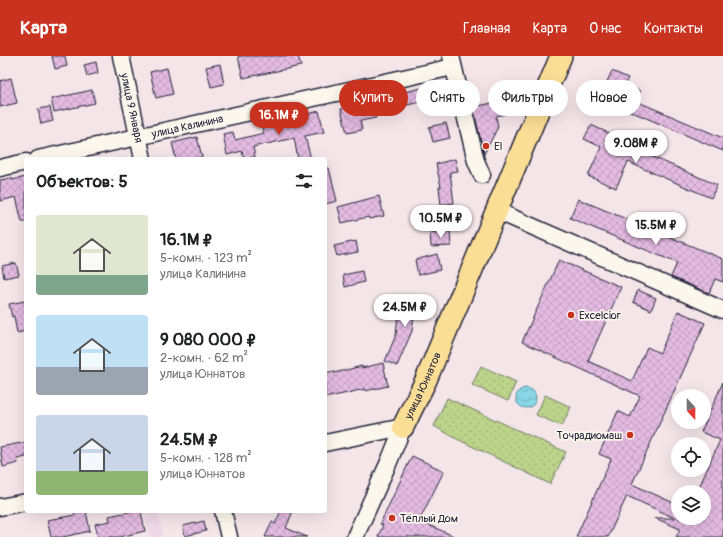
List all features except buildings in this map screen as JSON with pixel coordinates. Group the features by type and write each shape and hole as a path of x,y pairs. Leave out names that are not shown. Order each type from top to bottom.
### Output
{"main road":[{"name":"улица Юннатов","path":"403,427 426,380 561,56"}],"street":[{"name":"улица 9 Января","path":"121,56 143,157"},
{"name":"улица Калинина","path":"47,157 138,137 452,62"},
{"path":"452,62 476,161 482,175"},
{"path":"0,168 24,162"},
{"path":"497,211 723,310"},
{"path":"327,443 403,427"},
{"name":"улица Юннатов","path":"355,537 403,427"},
{"path":"0,507 24,502"},
{"path":"223,513 229,537"}],"shaded area":[{"path":"144,513 158,513 163,537 150,537"}],"green space":[{"path":"481,366 516,382 508,401 472,385"},
{"path":"545,395 571,407 562,426 536,415"},
{"path":"447,398 566,452 550,484 457,439 434,426"}],"water":[{"path":"526,388 533,391 536,398 533,405 526,408 519,405 516,398 519,391"}],"place":[{"name":"El","path":"486,146"},
{"name":"Excelcior","path":"571,315"},
{"name":"Точрадиомаш","path":"630,435"},
{"name":"Тёплый Дом","path":"392,518"}]}
